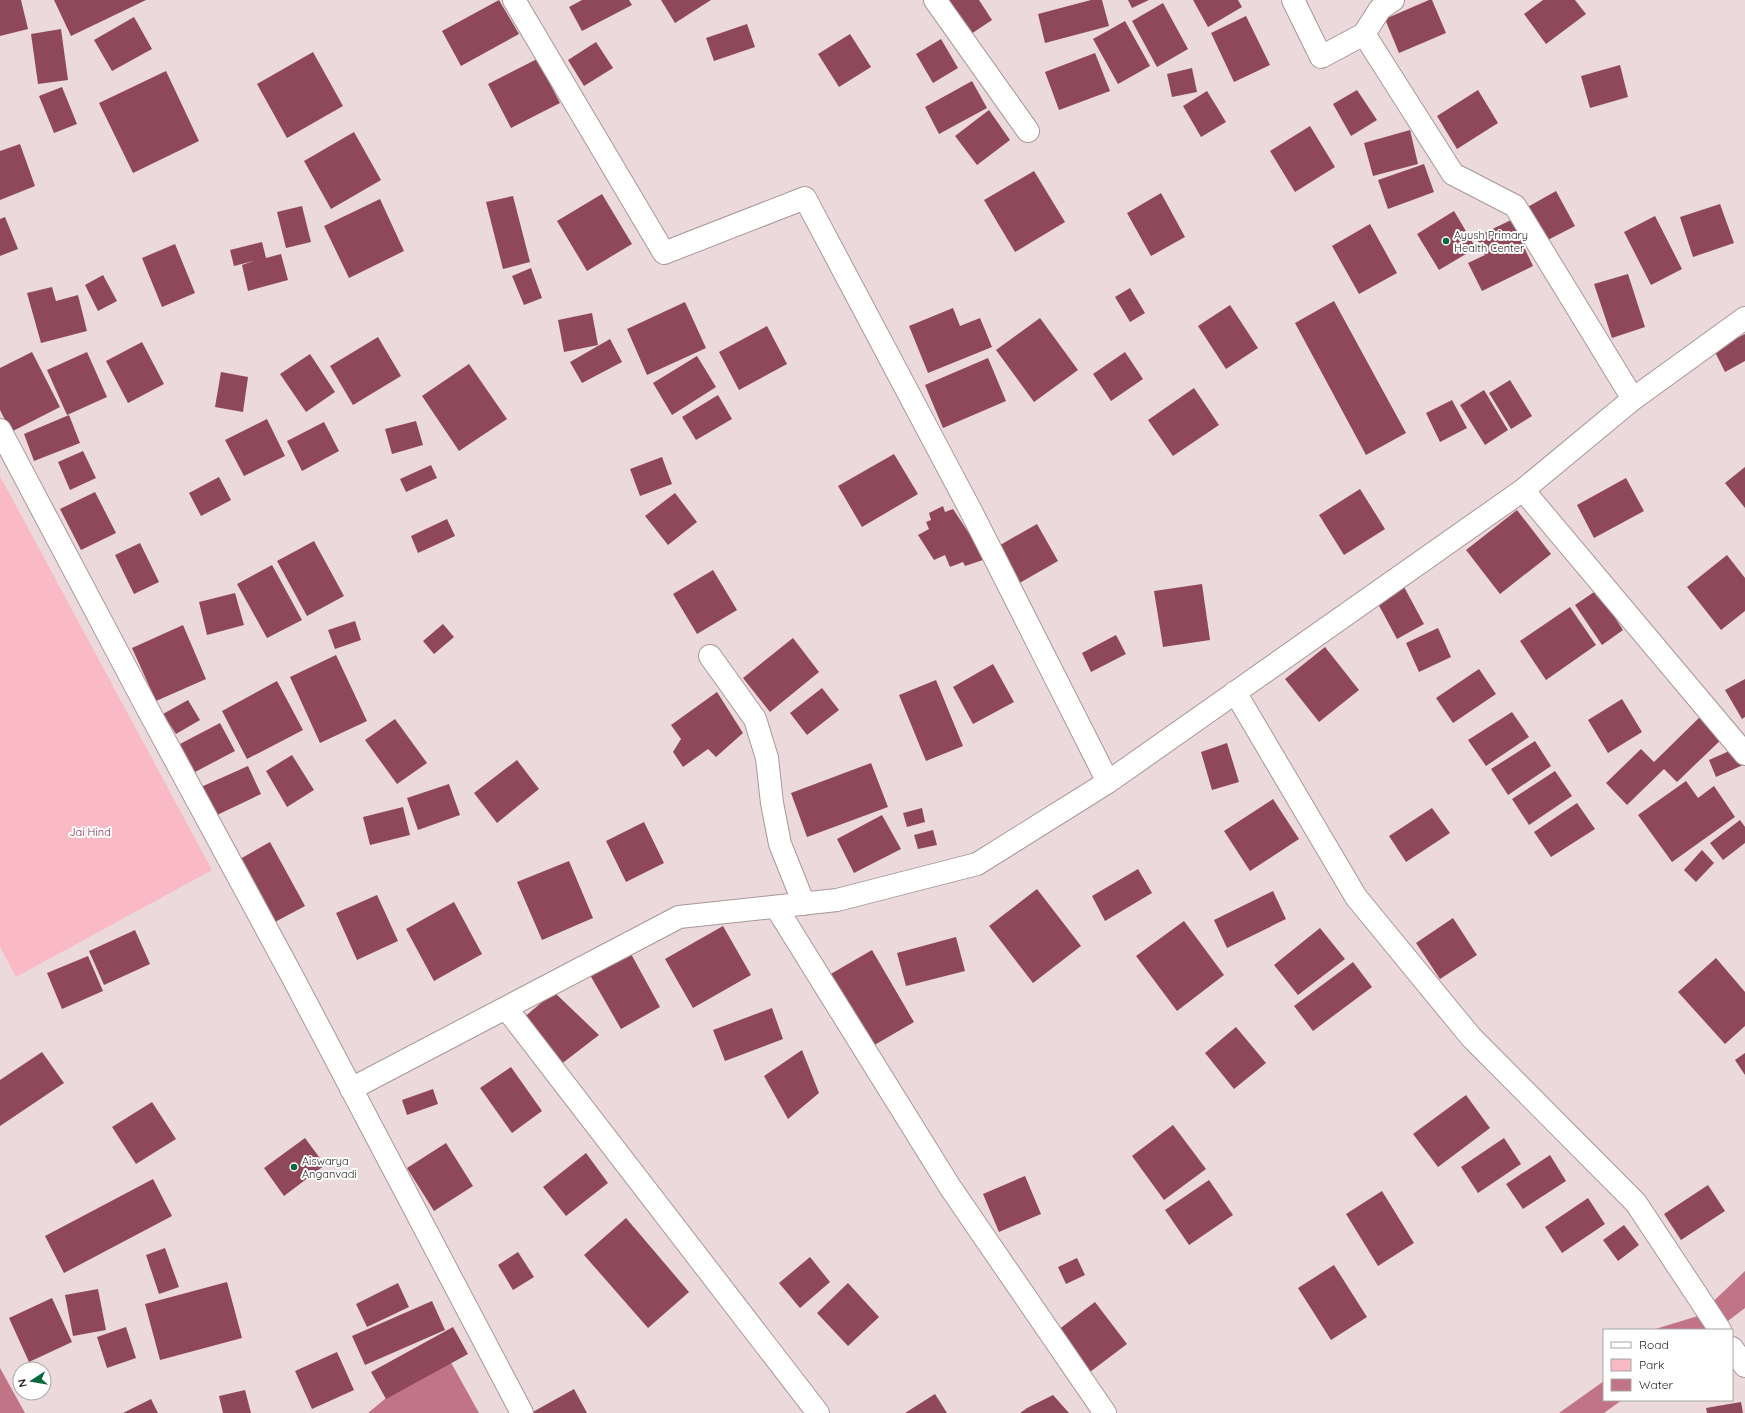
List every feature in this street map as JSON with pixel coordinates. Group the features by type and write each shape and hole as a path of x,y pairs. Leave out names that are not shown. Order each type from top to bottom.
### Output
{"street":[{"path":"514,0 664,253 805,198 972,513 1108,782"},
{"path":"935,0 1028,131"},
{"path":"1293,0 1321,57 1364,34 1380,9 1393,0"},
{"path":"1364,34 1453,174 1515,206 1633,399"},
{"path":"352,1089 679,917 837,900 977,864 1108,782 1523,490 1633,399 1745,318"},
{"path":"0,430 352,1089 522,1413"},
{"path":"1523,490 1745,754"},
{"path":"710,656 755,719 767,758 772,803 780,844 804,904"},
{"path":"1235,692 1356,897 1471,1037 1636,1203 1719,1329"},
{"path":"776,907 950,1187 1105,1413"},
{"path":"506,1008 818,1413"},
{"path":"1733,1349 1745,1366"}],"green space":[{"name":"Jai Hind","path":"0,476 212,870 16,977 0,947"}],"water":[{"path":"1745,1271 1745,1308 1717,1329 1655,1329 1698,1316"},
{"path":"444,1350 479,1413 368,1413"},
{"path":"0,1368 12,1390 12,1401 18,1401 25,1413 0,1413"},
{"path":"1603,1382 1603,1401 1621,1401 1604,1413 1559,1413"}],"building":[{"path":"0,0 21,0 28,29 0,36"},
{"path":"54,0 146,0 71,36"},
{"path":"499,0 519,34 461,66 442,31"},
{"path":"582,0 629,0 632,5 582,31 569,7"},
{"path":"661,0 711,0 675,23"},
{"path":"944,0 979,0 992,20 968,36"},
{"path":"1091,0 1102,0 1109,26 1045,43 1038,14"},
{"path":"1128,0 1149,0 1132,8"},
{"path":"1193,0 1238,0 1242,7 1208,27"},
{"path":"1432,0 1446,33 1399,53 1385,19"},
{"path":"1543,0 1575,0 1586,14 1546,44 1524,14"},
{"path":"1163,3 1188,49 1157,67 1132,21"},
{"path":"1246,16 1270,65 1234,82 1211,33"},
{"path":"134,17 152,49 112,71 94,40"},
{"path":"1125,21 1150,66 1118,84 1093,39"},
{"path":"747,24 755,47 714,61 706,38"},
{"path":"61,29 68,80 38,84 31,34"},
{"path":"850,34 871,67 839,87 818,54"},
{"path":"941,39 958,68 933,83 916,54"},
{"path":"596,42 613,68 584,86 568,60"},
{"path":"313,52 343,106 287,138 257,84"},
{"path":"1095,53 1110,91 1059,110 1045,72"},
{"path":"537,59 560,103 511,128 488,84"},
{"path":"1620,65 1628,97 1590,108 1581,76"},
{"path":"1192,68 1197,92 1172,97 1167,74"},
{"path":"166,71 199,141 133,173 99,103"},
{"path":"972,81 987,108 939,134 925,107"},
{"path":"62,87 77,124 54,133 39,96"},
{"path":"1357,90 1377,120 1351,136 1333,104"},
{"path":"1478,90 1498,123 1457,149 1437,116"},
{"path":"1207,91 1226,122 1201,137 1183,106"},
{"path":"989,110 1010,140 977,165 955,136"},
{"path":"1310,126 1335,167 1295,192 1270,151"},
{"path":"1410,130 1418,164 1373,176 1364,143"},
{"path":"354,132 381,180 331,209 304,161"},
{"path":"20,144 35,186 0,200 0,151"},
{"path":"1424,164 1434,192 1388,209 1378,180"},
{"path":"1034,171 1065,222 1015,252 984,200"},
{"path":"1556,191 1575,226 1540,244 1522,210"},
{"path":"1161,193 1185,237 1151,256 1127,213"},
{"path":"602,194 632,244 587,271 557,221"},
{"path":"513,196 530,262 503,269 486,202"},
{"path":"380,199 404,251 349,278 324,226"},
{"path":"1720,204 1734,243 1693,257 1680,217"},
{"path":"302,206 311,242 286,248 277,212"},
{"name":"Ayush Primary Health Center","path":"1454,211 1476,248 1439,270 1417,234"},
{"path":"1655,216 1682,269 1651,285 1624,232"},
{"path":"5,217 18,249 0,256 0,219"},
{"path":"1511,220 1533,266 1482,291 1468,263 1485,255 1476,237"},
{"path":"1370,224 1397,273 1359,294 1332,246"},
{"path":"262,242 266,258 281,254 288,280 248,291 242,265 253,261 234,266 230,250"},
{"path":"175,244 195,293 162,307 142,258"},
{"path":"531,268 542,298 524,305 512,276"},
{"path":"1628,274 1645,327 1612,338 1594,284"},
{"path":"103,275 117,301 98,311 85,285"},
{"path":"52,287 56,301 78,295 87,331 41,343 27,293"},
{"path":"1130,288 1145,313 1130,322 1115,297"},
{"path":"1334,301 1406,433 1366,455 1295,323"},
{"path":"685,302 706,348 647,375 627,329"},
{"path":"1230,305 1258,348 1226,369 1198,326"},
{"path":"953,308 960,326 980,318 992,347 928,373 909,326"},
{"path":"592,313 598,345 564,352 558,320"},
{"path":"1040,318 1078,370 1034,402 996,350"},
{"path":"767,326 787,364 739,390 719,352"},
{"path":"1745,334 1745,361 1725,372 1714,350"},
{"path":"378,337 401,376 353,405 330,366"},
{"path":"610,339 622,362 582,383 570,362"},
{"path":"142,342 164,384 128,403 106,361"},
{"path":"32,352 60,407 11,432 0,410 0,368"},
{"path":"87,352 107,397 67,415 47,370"},
{"path":"1125,352 1143,379 1111,401 1093,374"},
{"path":"310,354 335,392 306,412 280,374"},
{"path":"697,356 716,387 672,415 653,383"},
{"path":"988,358 1006,401 943,428 925,385"},
{"path":"469,364 507,419 459,451 422,396"},
{"path":"221,372 248,377 243,412 215,407"},
{"path":"1510,380 1532,416 1511,429 1489,393"},
{"path":"1194,388 1219,425 1173,456 1148,420"},
{"path":"1484,390 1508,430 1485,445 1460,405"},
{"path":"718,395 732,419 696,440 682,417"},
{"path":"1452,400 1467,428 1440,442 1426,413"},
{"path":"69,415 80,443 34,461 24,434"},
{"path":"267,419 285,456 244,476 225,440"},
{"path":"416,421 423,445 392,454 385,429"},
{"path":"324,422 339,451 302,471 287,441"},
{"path":"83,451 96,478 70,490 58,462"},
{"path":"894,454 918,494 862,527 838,486"},
{"path":"662,457 672,484 640,496 630,469"},
{"path":"431,465 437,478 406,492 400,479"},
{"path":"1745,467 1745,508 1725,483"},
{"path":"219,477 231,500 201,516 189,493"},
{"path":"1626,478 1644,511 1594,538 1577,505"},
{"path":"1360,489 1385,529 1344,555 1319,515"},
{"path":"95,492 116,533 81,550 60,509"},
{"path":"675,493 697,522 668,545 645,516"},
{"path":"943,506 945,512 953,509 986,559 965,566 963,562 950,567 945,555 934,560 918,535 929,529 926,522 931,520 929,513"},
{"path":"1517,510 1551,554 1500,594 1466,550"},
{"path":"447,519 455,536 418,553 411,536"},
{"path":"1037,524 1058,561 1016,585 995,548"},
{"path":"314,541 344,596 307,616 277,561"},
{"path":"140,543 159,582 134,594 115,555"},
{"path":"1727,555 1745,578 1745,611 1721,630 1687,587"},
{"path":"272,565 302,620 267,638 237,584"},
{"path":"713,570 737,610 697,634 673,594"},
{"path":"1202,584 1210,640 1163,647 1154,591"},
{"path":"1403,585 1424,624 1397,639 1376,600"},
{"path":"1597,590 1623,630 1602,645 1575,605"},
{"path":"235,593 244,625 207,635 199,602"},
{"path":"1570,607 1596,645 1546,680 1520,641"},
{"path":"355,621 361,640 335,649 328,630"},
{"path":"443,624 454,637 434,654 423,641"},
{"path":"183,625 206,679 156,701 132,648"},
{"path":"1438,628 1451,657 1419,672 1406,643"},
{"path":"1116,635 1126,654 1091,672 1082,653"},
{"path":"793,638 819,672 770,712 743,678"},
{"path":"1325,647 1359,690 1319,722 1285,679"},
{"path":"336,655 367,721 320,743 290,677"},
{"path":"993,664 1014,702 973,724 953,687"},
{"path":"1479,669 1496,694 1453,723 1436,698"},
{"path":"1745,679 1745,717 1742,719 1725,690"},
{"path":"936,680 963,746 926,761 899,695"},
{"path":"277,681 303,730 247,759 222,711"},
{"path":"822,688 839,710 807,735 790,713"},
{"path":"717,692 743,733 716,757 708,749 683,767 673,752 681,739 671,725"},
{"path":"1622,699 1642,732 1608,753 1588,720"},
{"path":"188,700 200,720 176,734 163,714"},
{"path":"1512,712 1529,737 1486,766 1468,740"},
{"path":"1704,713 1726,735 1677,782 1664,769 1627,805 1606,783 1641,749 1654,762"},
{"path":"395,719 427,763 397,784 365,740"},
{"path":"220,723 235,751 195,772 180,744"},
{"path":"1535,741 1551,766 1508,795 1491,769"},
{"path":"1227,743 1239,782 1212,790 1201,752"},
{"path":"1736,748 1743,765 1716,777 1709,760"},
{"path":"292,755 314,790 287,807 266,771"},
{"path":"517,760 539,789 497,823 474,793"},
{"path":"871,763 888,807 807,837 791,793"},
{"path":"248,766 261,794 215,816 201,787"},
{"path":"1555,771 1572,796 1529,825 1512,799"},
{"path":"1686,781 1698,798 1714,786 1735,817 1672,862 1638,815"},
{"path":"449,784 460,815 418,830 407,798"},
{"path":"1273,799 1299,839 1250,871 1224,831"},
{"path":"1577,803 1595,829 1551,857 1534,832"},
{"path":"403,807 410,835 370,845 363,817"},
{"path":"922,808 925,822 907,827 903,813"},
{"path":"1432,808 1450,833 1406,862 1389,836"},
{"path":"882,815 901,849 854,873 837,839"},
{"path":"1740,820 1745,827 1745,843 1723,860 1710,843"},
{"path":"644,822 664,863 626,882 606,841"},
{"path":"933,830 937,845 918,849 914,835"},
{"path":"270,842 305,906 275,922 240,859"},
{"path":"1702,850 1714,863 1696,882 1684,870"},
{"path":"569,861 593,918 542,940 517,882"},
{"path":"1138,869 1152,893 1105,921 1092,896"},
{"path":"1037,889 1081,946 1033,983 989,926"},
{"path":"1273,891 1286,919 1227,948 1214,920"},
{"path":"377,895 398,941 357,960 336,913"},
{"path":"454,902 482,954 434,981 406,929"},
{"path":"1453,918 1477,955 1440,979 1416,943"},
{"path":"1184,921 1224,975 1177,1011 1136,956"},
{"path":"723,926 751,975 693,1008 665,959"},
{"path":"1320,928 1345,959 1298,995 1274,965"},
{"path":"135,930 150,964 104,985 89,951"},
{"path":"956,937 965,971 906,986 897,953"},
{"path":"872,950 914,1022 871,1047 829,975"},
{"path":"630,952 660,1007 621,1029 590,975"},
{"path":"88,956 103,991 62,1009 47,973"},
{"path":"1716,958 1745,992 1745,1026 1725,1044 1678,992"},
{"path":"1353,962 1372,987 1313,1031 1294,1006"},
{"path":"554,992 599,1035 560,1065 522,1019"},
{"path":"772,1008 783,1039 725,1061 713,1030"},
{"path":"1236,1027 1266,1063 1234,1089 1205,1053"},
{"path":"802,1050 819,1093 788,1119 764,1076"},
{"path":"42,1052 64,1083 0,1126 0,1080"},
{"path":"1745,1053 1745,1075 1735,1060"},
{"path":"511,1067 542,1111 512,1133 480,1088"},
{"path":"433,1089 438,1104 407,1115 402,1100"},
{"path":"1466,1095 1490,1128 1438,1167 1413,1134"},
{"path":"152,1102 176,1139 136,1164 112,1127"},
{"path":"1173,1125 1206,1169 1164,1200 1132,1156"},
{"name":"Aiswarya Anganvadi","path":"305,1138 325,1165 284,1196 264,1168"},
{"path":"1504,1138 1521,1164 1478,1193 1461,1167"},
{"path":"446,1143 473,1186 434,1211 407,1168"},
{"path":"586,1153 608,1183 566,1216 543,1187"},
{"path":"1550,1155 1566,1181 1523,1209 1506,1184"},
{"path":"1025,1176 1041,1214 999,1232 983,1194"},
{"path":"153,1179 172,1216 64,1273 45,1236"},
{"path":"1209,1180 1233,1215 1189,1245 1165,1210"},
{"path":"1708,1185 1725,1211 1681,1240 1664,1214"},
{"path":"1382,1191 1414,1243 1378,1266 1346,1214"},
{"path":"1588,1198 1605,1224 1562,1253 1545,1227"},
{"path":"626,1218 689,1292 648,1328 584,1255"},
{"path":"1624,1225 1639,1245 1618,1261 1603,1240"},
{"path":"165,1248 179,1287 159,1294 146,1255"},
{"path":"518,1252 534,1277 513,1290 498,1265"},
{"path":"810,1257 830,1282 800,1308 779,1283"},
{"path":"1077,1258 1085,1275 1066,1284 1058,1267"},
{"path":"1334,1265 1367,1317 1331,1340 1298,1288"},
{"path":"227,1282 242,1338 160,1360 145,1304"},
{"path":"398,1283 409,1307 367,1327 356,1304"},
{"path":"848,1283 879,1317 848,1346 817,1313"},
{"path":"98,1289 106,1330 73,1336 65,1295"},
{"path":"52,1298 72,1342 29,1361 9,1318"},
{"path":"432,1301 445,1330 365,1365 352,1336"},
{"path":"1095,1302 1127,1344 1090,1372 1058,1330"},
{"path":"126,1327 136,1358 107,1368 97,1337"},
{"path":"453,1327 468,1354 386,1399 371,1372"},
{"path":"337,1352 354,1390 312,1409 295,1371"},
{"path":"574,1389 587,1413 531,1413"},
{"path":"245,1390 251,1413 223,1413 219,1396"},
{"path":"935,1394 947,1413 905,1413"},
{"path":"1053,1395 1069,1413 1020,1413 1027,1408"},
{"path":"151,1399 158,1413 123,1413"},
{"path":"1741,1402 1743,1413 1707,1413 1706,1408"}],"place":[{"name":"Ayush Primary Health Center","path":"1446,241"},
{"name":"Aiswarya Anganvadi","path":"294,1167"}]}
